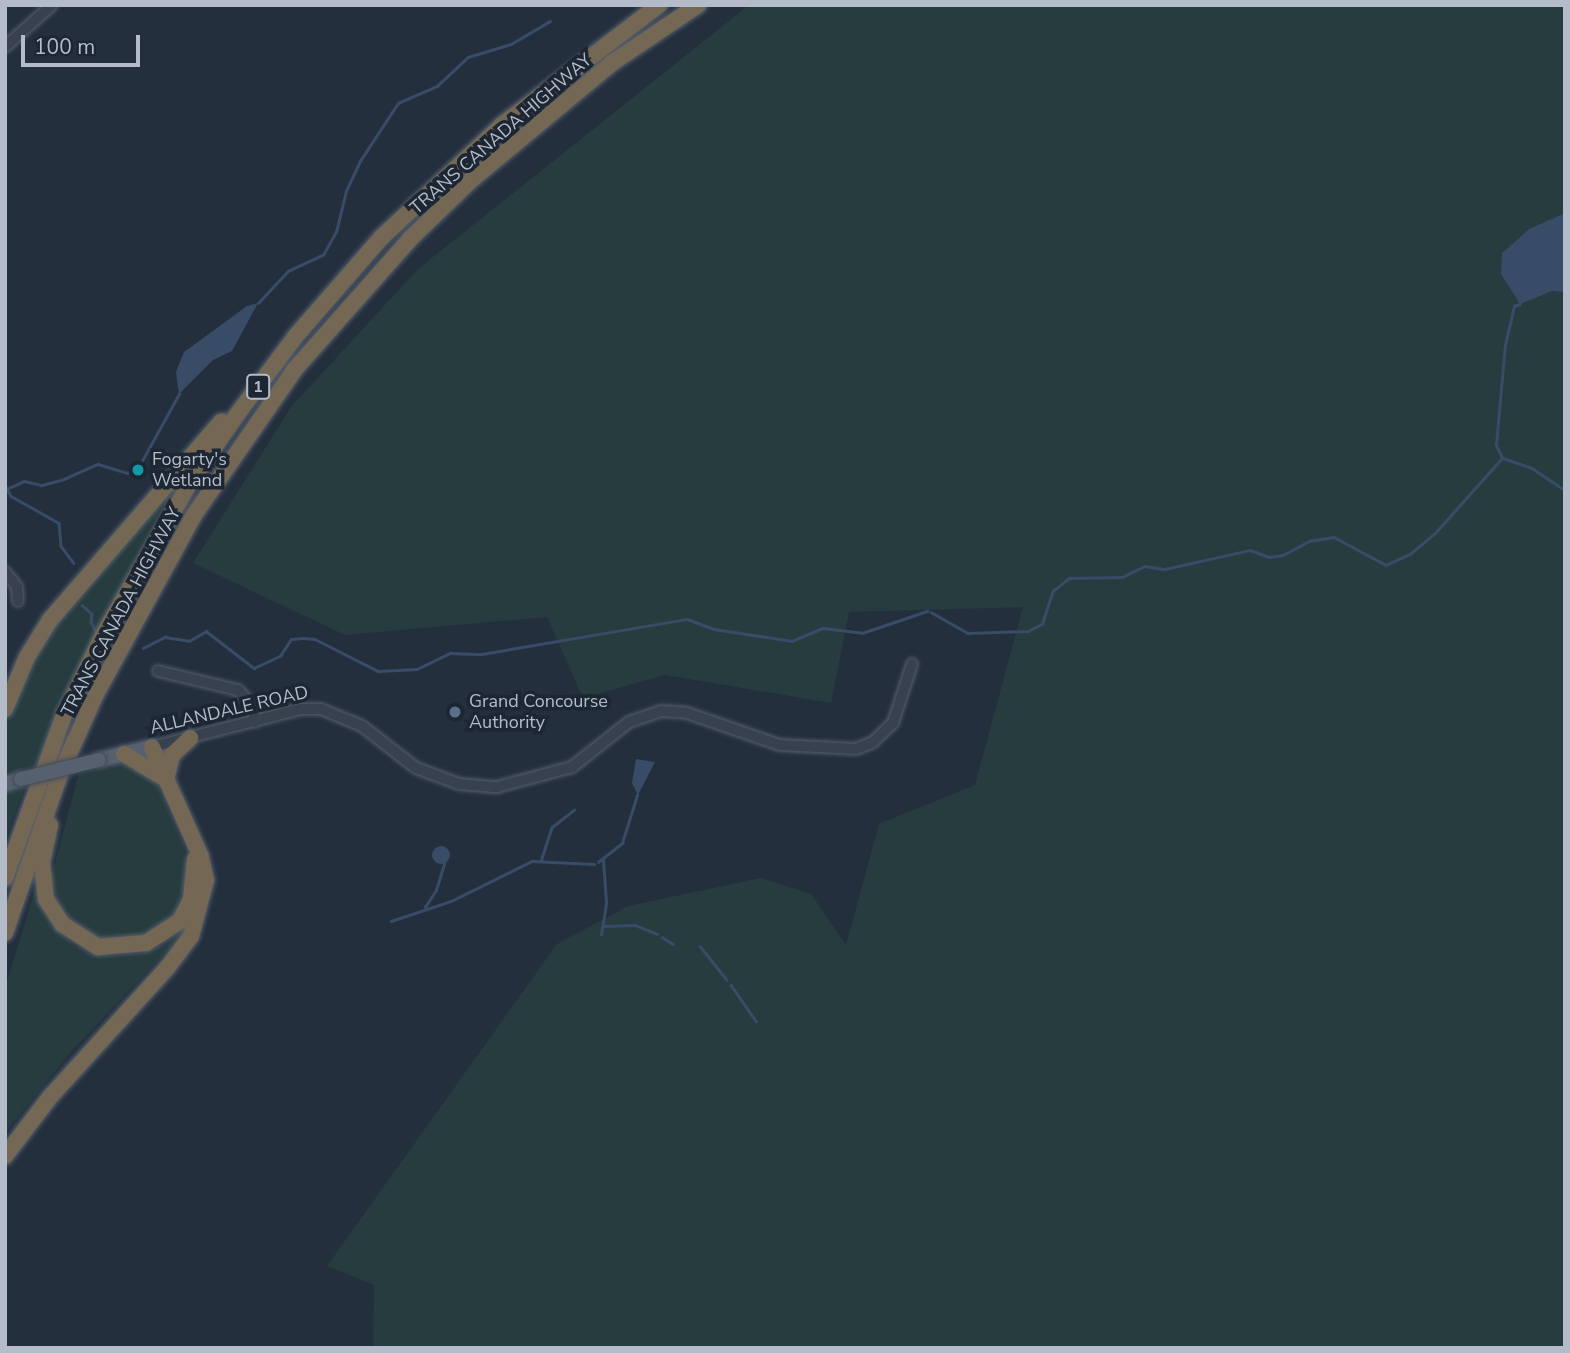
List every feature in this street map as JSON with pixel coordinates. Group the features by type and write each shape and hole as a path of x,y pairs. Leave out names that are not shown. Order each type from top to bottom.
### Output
{"highway":[{"name":"TRANS CANADA HIGHWAY","path":"5,878 64,715 103,635 189,484 295,337 382,238 441,181 562,76 659,5"},
{"name":"TRANS CANADA HIGHWAY","path":"5,933 60,774 96,694 194,515 295,369 393,258 470,181 612,63 698,5"},
{"path":"5,709 27,657 62,605 295,337"},
{"path":"166,779 172,755 190,738"},
{"path":"5,1156 50,1097 167,968 191,936 206,880 190,830 152,747"},
{"path":"124,754 166,779"},
{"path":"60,774 42,880 51,911 83,941 111,948 131,947 180,920 191,900 197,868 190,830"}],"main road":[{"name":"ALLANDALE ROAD","path":"5,783 152,747"}],"street":[{"path":"5,47 52,5"},
{"path":"5,572 17,587 18,601"},
{"name":"ALLANDALE ROAD","path":"152,747 300,709 330,710 362,726 416,768 459,784 497,787 572,767 629,722 661,711 687,713 780,745 856,749 873,742 893,723 912,664"},
{"path":"158,671 239,691 252,705 255,722"}],"green space":[{"path":"749,5 1565,5 1565,213 1530,229 1520,303 1552,291 1565,292 1565,1348 373,1348 374,1285 327,1266 557,944 628,906 761,878 811,894 846,945 879,824 975,785 1023,607 849,612 831,703 665,675 583,698 547,617 345,635 193,563 291,407 418,269"},
{"path":"181,481 66,692 37,767 17,773 5,771 5,726 14,695 51,628"},
{"path":"126,762 146,770 158,787 184,846 187,879 173,916 144,937 107,941 87,934 61,911 51,878 79,773"},
{"path":"25,786 5,841 5,791"},
{"path":"38,880 47,915 73,945 116,956 143,953 163,945 191,919 182,935 70,1053 5,1133 5,988"}],"water":[{"path":"1565,213 1565,292 1552,291 1520,304 1501,274 1502,253 1529,229"},
{"path":"258,303 232,351 213,360 179,394 176,372 184,352 247,306"},
{"path":"636,759 655,762 638,795 632,783"},
{"path":"441,846 447,849 450,855 447,861 441,864 435,861 432,855 435,849"}],"waterway":[{"path":"258,303 288,271 323,255 336,232 346,191 360,161 398,103 437,86 468,57 511,44 550,21"},
{"path":"1502,458 1496,445 1505,345 1514,306 1520,304"},
{"path":"9,488 24,481 42,485 64,479 98,464 127,473 138,468 179,394"},
{"path":"931,612 968,633 1028,631 1042,624 1053,591 1069,578 1122,577 1145,566 1165,569 1250,550 1269,557 1283,555 1309,541 1334,537 1386,565 1410,554 1435,533 1502,458"},
{"path":"1503,458 1532,468 1565,490"},
{"path":"5,485 11,496 59,523 61,546 74,563"},
{"path":"82,605 92,614 91,622 97,633"},
{"path":"143,648 165,637 189,641 206,631 254,668 280,656 291,639 315,639 378,671 417,669 450,653 482,654 687,619 714,629 792,641 823,628 862,633 927,611"},
{"path":"598,862 622,843 637,795"},
{"path":"541,860 552,827 574,810"},
{"path":"601,935 606,902 603,860"},
{"path":"391,921 451,901 532,861 594,864"},
{"path":"425,907 436,890 444,863"},
{"path":"604,926 635,925 657,934"},
{"path":"662,937 673,944"},
{"path":"700,946 727,980"},
{"path":"731,985 756,1021"}],"place":[{"name":"Fogarty's Wetland","path":"138,470"},
{"name":"Grand Concourse Authority","path":"455,712"}]}
